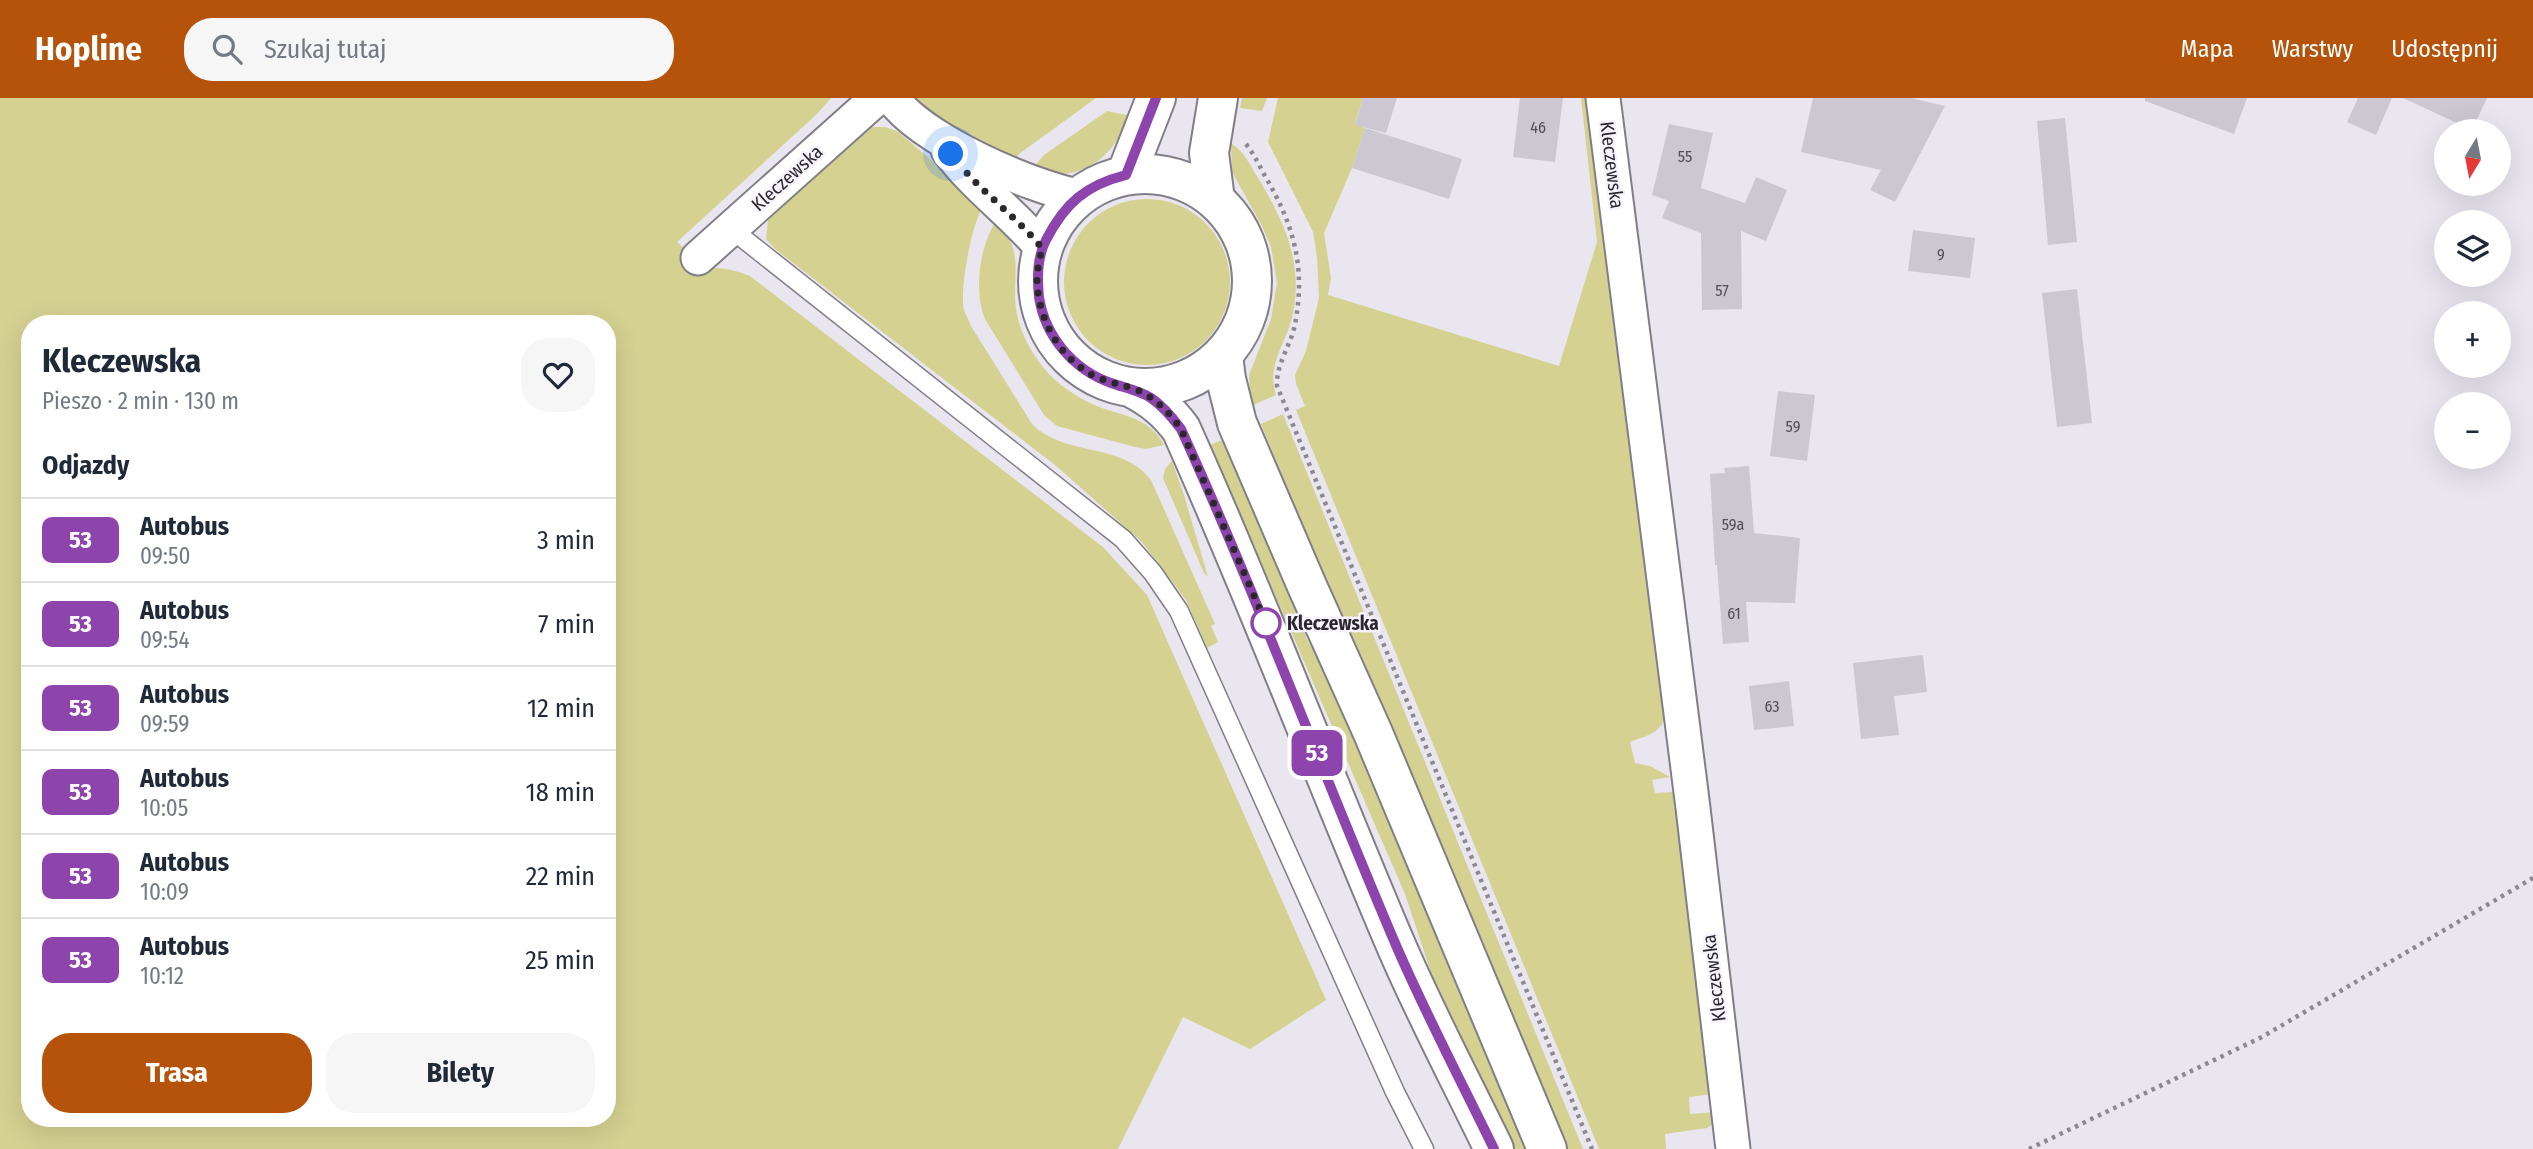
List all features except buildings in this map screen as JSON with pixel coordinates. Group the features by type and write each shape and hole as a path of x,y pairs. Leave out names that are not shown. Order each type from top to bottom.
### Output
{"main road":[{"path":"1126,175 1156,98"},
{"path":"1215,113 1209,153 1216,200"},
{"path":"1150,173 1174,177 1196,186 1216,200 1235,222 1247,247 1252,276 1250,304 1240,332 1223,355 1204,371 1182,382 1157,388 1132,388 1113,384 1078,366 1055,341 1041,310 1037,279 1042,248 1056,219 1078,196 1101,183 1126,175 1150,173"},
{"path":"1223,355 1237,423 1373,733 1547,1149"},
{"path":"1132,388 1153,399 1181,429 1266,623 1300,714 1396,946 1494,1149"}],"street":[{"name":"Kleczewska","path":"698,258 877,98"},
{"path":"892,98 901,110 941,139 1017,178 1053,191 1078,196"},
{"name":"Kleczewska","path":"1603,98 1693,808 1733,1149"},
{"path":"941,139 962,169 1027,230 1042,248"}],"lane":[{"path":"730,228 1123,539 1153,573 1179,611 1389,1080 1424,1149"}],"path":[{"path":"1215,113 1250,149 1283,207 1292,231 1300,282 1299,303 1294,328 1279,367 1278,386 1592,1149"},
{"path":"2029,1149 2262,1037 2533,878"}],"shaded area":[{"path":"0,98 831,98 817,114 677,242 707,269 723,269 750,276 1103,547 1147,595 1326,1000 1250,1049 1183,1017 1118,1149 0,1149"},
{"path":"912,98 1096,98 1019,154 1013,163"},
{"path":"1242,98 1267,98 1262,111 1240,108"},
{"path":"1278,98 1363,98 1355,124 1365,128 1352,168 1324,233 1331,278 1328,295 1559,366 1597,242 1581,98 1587,98 1665,713 1658,730 1630,742 1635,763 1650,766 1670,777 1652,780 1655,793 1673,792 1712,1094 1689,1097 1690,1114 1715,1112 1714,1123 1707,1128 1665,1134 1666,1149 1599,1149 1296,410 1305,406 1295,375 1306,351 1319,298 1317,257 1313,232 1268,142"},
{"path":"1107,111 1131,116 1114,145 1104,156 1079,171 1064,174 1031,170 1044,155"},
{"path":"870,127 885,127 897,131 984,205 971,240 963,287 964,310 971,326 1032,424 1060,441 1125,460 1139,468 1151,480 1215,624 1211,626 1218,642 1207,648 1186,600 1142,542 1055,465 775,249 766,239 768,220 850,140"},
{"path":"1231,143 1247,160 1277,212 1290,244 1296,278 1293,313 1275,363 1276,395 1251,406 1249,375 1271,319 1277,283 1271,247 1232,172"},
{"path":"1147,199 1179,205 1206,223 1224,250 1230,282 1224,314 1206,341 1179,359 1147,365 1115,359 1088,341 1070,314 1064,282 1070,250 1088,223 1115,205"},
{"path":"997,219 1013,248 1018,318 1037,359 1052,377 1071,392 1092,404 1141,422 1158,435 1164,445 1146,449 1135,447 1057,426 1044,415 985,319 981,307 980,268 986,241"},
{"path":"1283,414 1583,1149 1560,1149 1261,424"},
{"path":"1225,439 1307,639 1352,718 1533,1149 1512,1149 1449,1027 1405,894 1210,445"},
{"path":"1172,461 1208,577 1163,478 1165,469"}],"bus line":[{"name":"53","path":"1156,98 1126,175 1109,179 1078,196 1056,219 1042,248 1037,279 1041,310 1055,341 1078,366 1094,376 1132,388 1153,399 1181,429 1266,623 1300,714 1396,946 1494,1149"}],"place":[{"name":"Kleczewska","path":"1266,623"}],"route":[{"path":"951,154 962,169 1027,230 1042,248 1037,279 1041,310 1055,341 1078,366 1094,376 1132,388 1153,399 1181,429 1266,623"}]}
